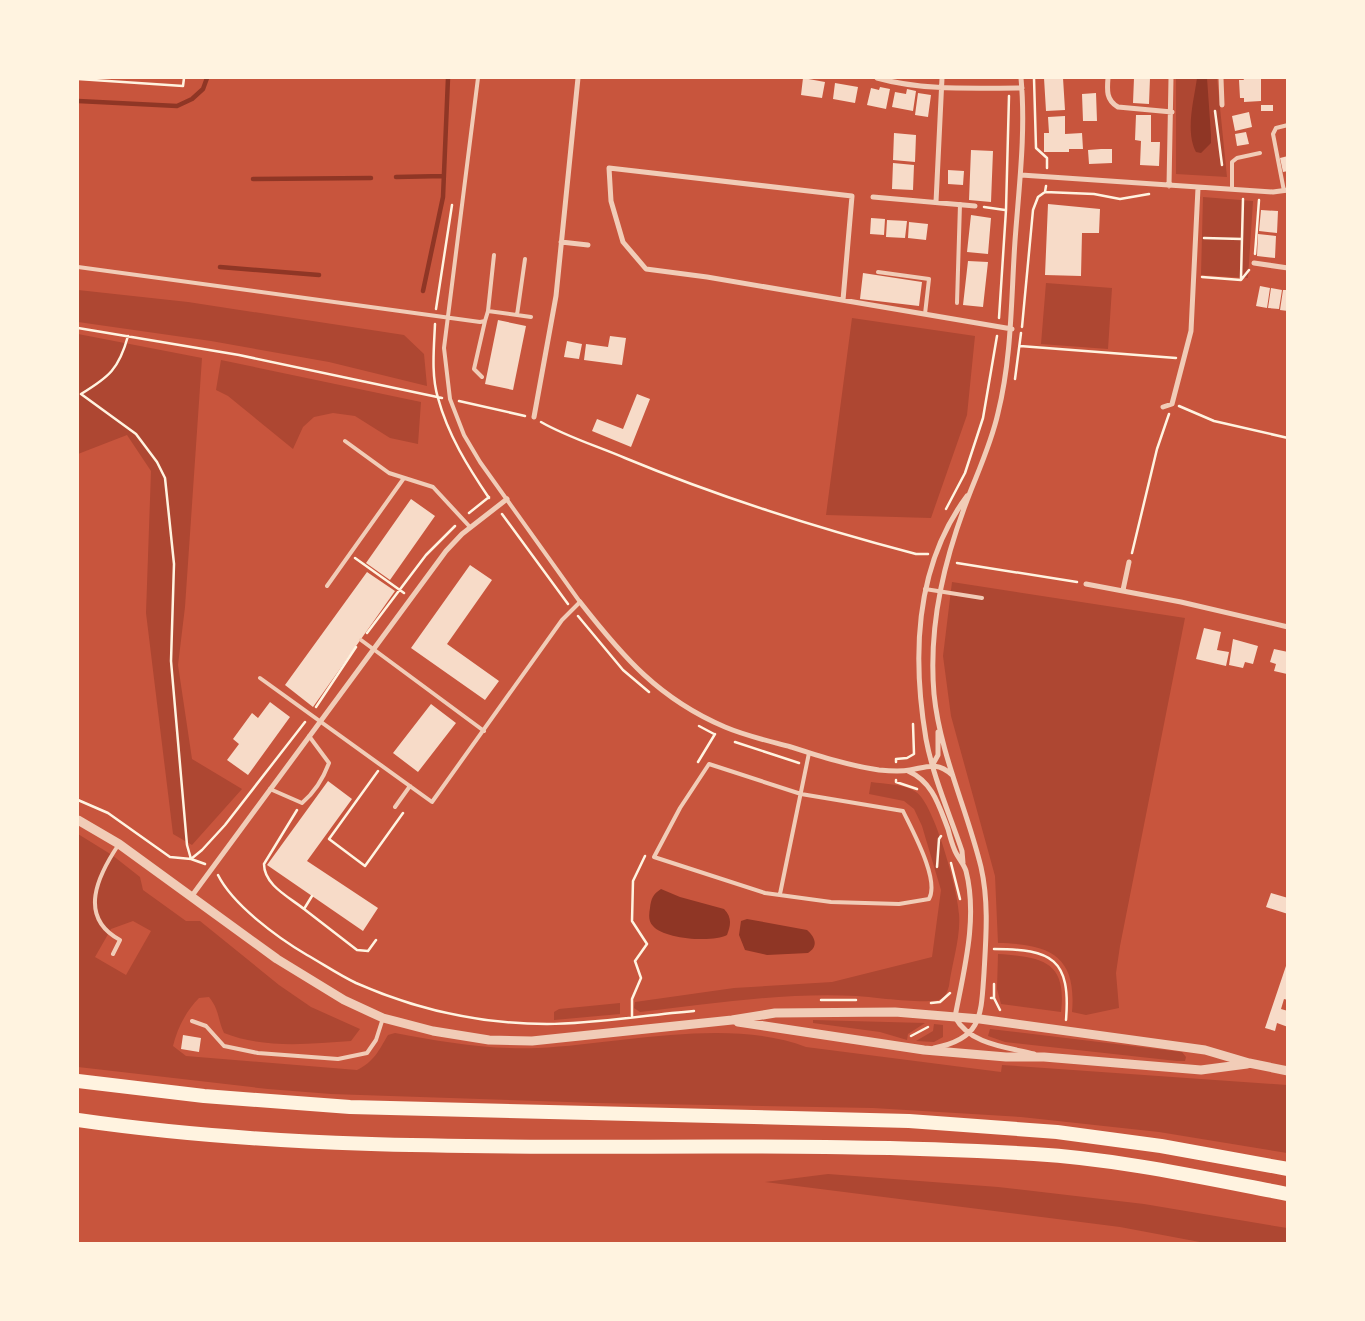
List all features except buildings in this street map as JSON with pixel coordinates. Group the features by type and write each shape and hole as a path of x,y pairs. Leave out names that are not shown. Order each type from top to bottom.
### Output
{"highway":[{"path":"78,1081 204,1096 350,1107 909,1121 1057,1132 1161,1146 1288,1169"},
{"path":"78,1120 192,1134 287,1142 420,1146 886,1149 1036,1154 1119,1164 1288,1194"}],"street":[{"path":"534,417 556,296 578,78"},
{"path":"877,78 897,82 942,86 1022,88"},
{"path":"936,202 942,78"},
{"path":"933,765 938,755 938,724 932,654 939,590 946,560 970,491 986,454 998,414 1012,330 1015,249 1024,124 1021,78"},
{"path":"1108,78 1107,93 1112,104 1118,107 1172,112"},
{"path":"1170,186 1171,78"},
{"path":"1219,105 1221,78"},
{"path":"843,300 852,196 609,168 611,201 623,242 646,269 707,277 1012,330"},
{"path":"1021,175 1198,188 1286,191"},
{"path":"1163,407 1172,404 1191,331 1198,188"},
{"path":"873,197 975,206"},
{"path":"561,242 588,245"},
{"path":"1254,263 1288,268"},
{"path":"970,491 957,509 934,556 926,589 918,645 926,740 962,851 970,897 968,948 956,1017 959,1024 989,1044 1044,1057"},
{"path":"190,897 446,551 470,527 507,500"},
{"path":"1123,590 1129,562"},
{"path":"1086,584 1123,590 1288,627"},
{"path":"580,602 618,650 649,682 680,704 727,728 809,753 878,770 908,771 933,765 944,768 952,775"},
{"path":"924,1050 948,1046 961,1040 980,1019 986,949 985,893 967,816 952,775 938,724"},
{"path":"908,771 924,781 937,799 956,852 963,862"},
{"path":"78,820 119,844 277,959 344,1000 383,1018 433,1031 489,1040 532,1041 732,1020 776,1012 930,1014 980,1019 1205,1050 1250,1063 1288,1071"},
{"path":"732,1020 924,1050 1006,1057 1044,1057 1201,1070 1250,1063"}],"lane":[{"path":"260,678 432,802 571,609 580,602 471,448 450,399 444,348 478,78"},
{"path":"1286,191 1273,134 1276,128 1288,125"},
{"path":"1232,189 1232,162 1237,158 1260,153"},
{"path":"957,303 960,204"},
{"path":"482,377 474,369 488,311 494,255"},
{"path":"517,315 525,258"},
{"path":"78,267 485,321"},
{"path":"878,272 929,279 925,314"},
{"path":"488,311 531,317"},
{"path":"345,441 389,473 433,487 470,527"},
{"path":"327,586 404,478"},
{"path":"926,589 982,598"},
{"path":"361,640 484,731"},
{"path":"270,789 302,803 311,795 324,777 329,763 309,736"},
{"path":"780,894 809,753"},
{"path":"709,764 801,794 903,811 924,858 932,895 926,902 900,904 830,902 765,893 654,857 680,808 709,764"},
{"path":"395,808 410,786"},
{"path":"113,954 120,940 103,928 95,901 97,880 119,844"},
{"path":"192,1020 206,1026 224,1046 258,1053 338,1059 366,1053 376,1040 383,1018"}],"path":[{"path":"78,79 183,86 184,78"},
{"path":"1219,105 1215,122 1222,166"},
{"path":"1241,280 1243,190"},
{"path":"1241,280 1254,263 1259,191"},
{"path":"975,206 1006,210"},
{"path":"1197,237 1242,239"},
{"path":"1194,276 1241,280"},
{"path":"78,328 239,355 534,417 549,426 643,465 738,501 843,535 916,554 934,556"},
{"path":"128,336 116,367 106,379 81,394 110,412 136,434 157,462 165,478 174,564 170,661 187,845 191,858"},
{"path":"1020,346 1185,358"},
{"path":"1131,554 1157,449 1172,404 1214,421 1288,438"},
{"path":"191,858 202,850 225,825 311,715 361,640 426,555 462,518 489,497 571,609"},
{"path":"349,554 411,598"},
{"path":"946,560 958,564 1086,584"},
{"path":"694,770 715,734"},
{"path":"381,766 329,839 365,866 403,813"},
{"path":"78,800 108,813 170,857 191,858 213,866 222,885 284,942 355,982 393,997 465,1018 507,1023 549,1024 697,1011"},
{"path":"302,803 264,864 264,871 276,888 357,950 368,951 376,940"},
{"path":"929,876 938,865 939,840 942,835"},
{"path":"632,1016 632,999 641,978 635,961 647,944 632,920 633,881 650,848"},
{"path":"304,909 312,896"},
{"path":"994,949 1034,951 1048,957 1058,967 1068,991 1066,1020 1057,1019"},
{"path":"922,1002 940,1002 950,994 953,982 962,982"},
{"path":"983,997 994,998 1001,1011"},
{"path":"813,1001 858,1000"},
{"path":"910,1048 911,1036 928,1027 930,1014"}],"shaded area":[{"path":"1176,78 1217,78 1227,177 1176,174"},
{"path":"1197,78 1207,78 1211,135 1211,143 1201,153 1196,152 1191,135 1191,115"},
{"path":"1203,197 1253,201 1248,278 1201,275"},
{"path":"1046,283 1112,288 1108,349 1041,344"},
{"path":"78,290 188,302 404,335 424,354 427,386 329,362 211,341 78,322"},
{"path":"852,318 975,336 967,415 931,518 826,515"},
{"path":"78,334 202,358 185,607 178,665 192,759 242,789 192,845 173,834 146,613 151,471 127,435 78,454"},
{"path":"221,360 421,402 418,444 390,438 355,416 333,413 314,417 303,427 293,449 228,396 216,390"},
{"path":"952,582 1185,618 1120,946 1116,973 1119,1008 1086,1015 1072,1012 1070,977 1064,965 1056,956 1032,946 998,943 995,876 951,716 943,656"},
{"path":"871,782 900,786 916,792 923,799 930,812 944,848 958,903 959,923 958,941 949,986 944,997 935,1001 925,1001 830,995 775,997 640,1012 634,1008 635,1002 734,988 832,982 932,957 941,890 922,826 914,809 904,801 869,794"},
{"path":"78,834 112,855 140,877 143,890 186,921 200,921 279,985 311,1007 360,1029 351,1041 287,1044 239,1038 224,1033 215,1006 209,997 199,998 183,1020 173,1046 186,1056 357,1070 372,1059 388,1035 395,1033 466,1045 502,1048 570,1046 674,1035 743,1034 775,1038 806,1047 1001,1072 1002,1065 1287,1085 1287,1153 1159,1132 1021,1117 873,1108 598,1103 331,1094 268,1089 78,1067","holes":["133,921 151,931 126,975 95,957 111,929"]},
{"path":"661,889 680,897 724,909 730,921 727,935 711,939 700,939 677,937 658,930 651,924 649,915 653,897"},
{"path":"747,919 807,930 815,941 814,947 808,953 767,955 745,950 739,935 741,921"},
{"path":"998,954 1027,957 1048,965 1055,972 1060,982 1062,995 1061,1012 1001,1004 997,989"},
{"path":"620,1003 620,1014 554,1020 554,1012 559,1009"},
{"path":"813,1020 925,1023 908,1034 907,1040 880,1032 813,1023"},
{"path":"934,1024 943,1025 943,1037 934,1042 916,1041 933,1031"},
{"path":"990,1029 1182,1052 1186,1057 1185,1061 1177,1061 1005,1042 988,1036"},
{"path":"828,1174 998,1187 1144,1204 1287,1228 1287,1243 1205,1243 1120,1227 765,1182"}],"waterway":[{"path":"78,101 177,106 192,99 203,89 207,78"},
{"path":"423,291 443,197 448,78"},
{"path":"396,177 444,176"},
{"path":"253,179 371,178"},
{"path":"220,267 319,275"}]}
